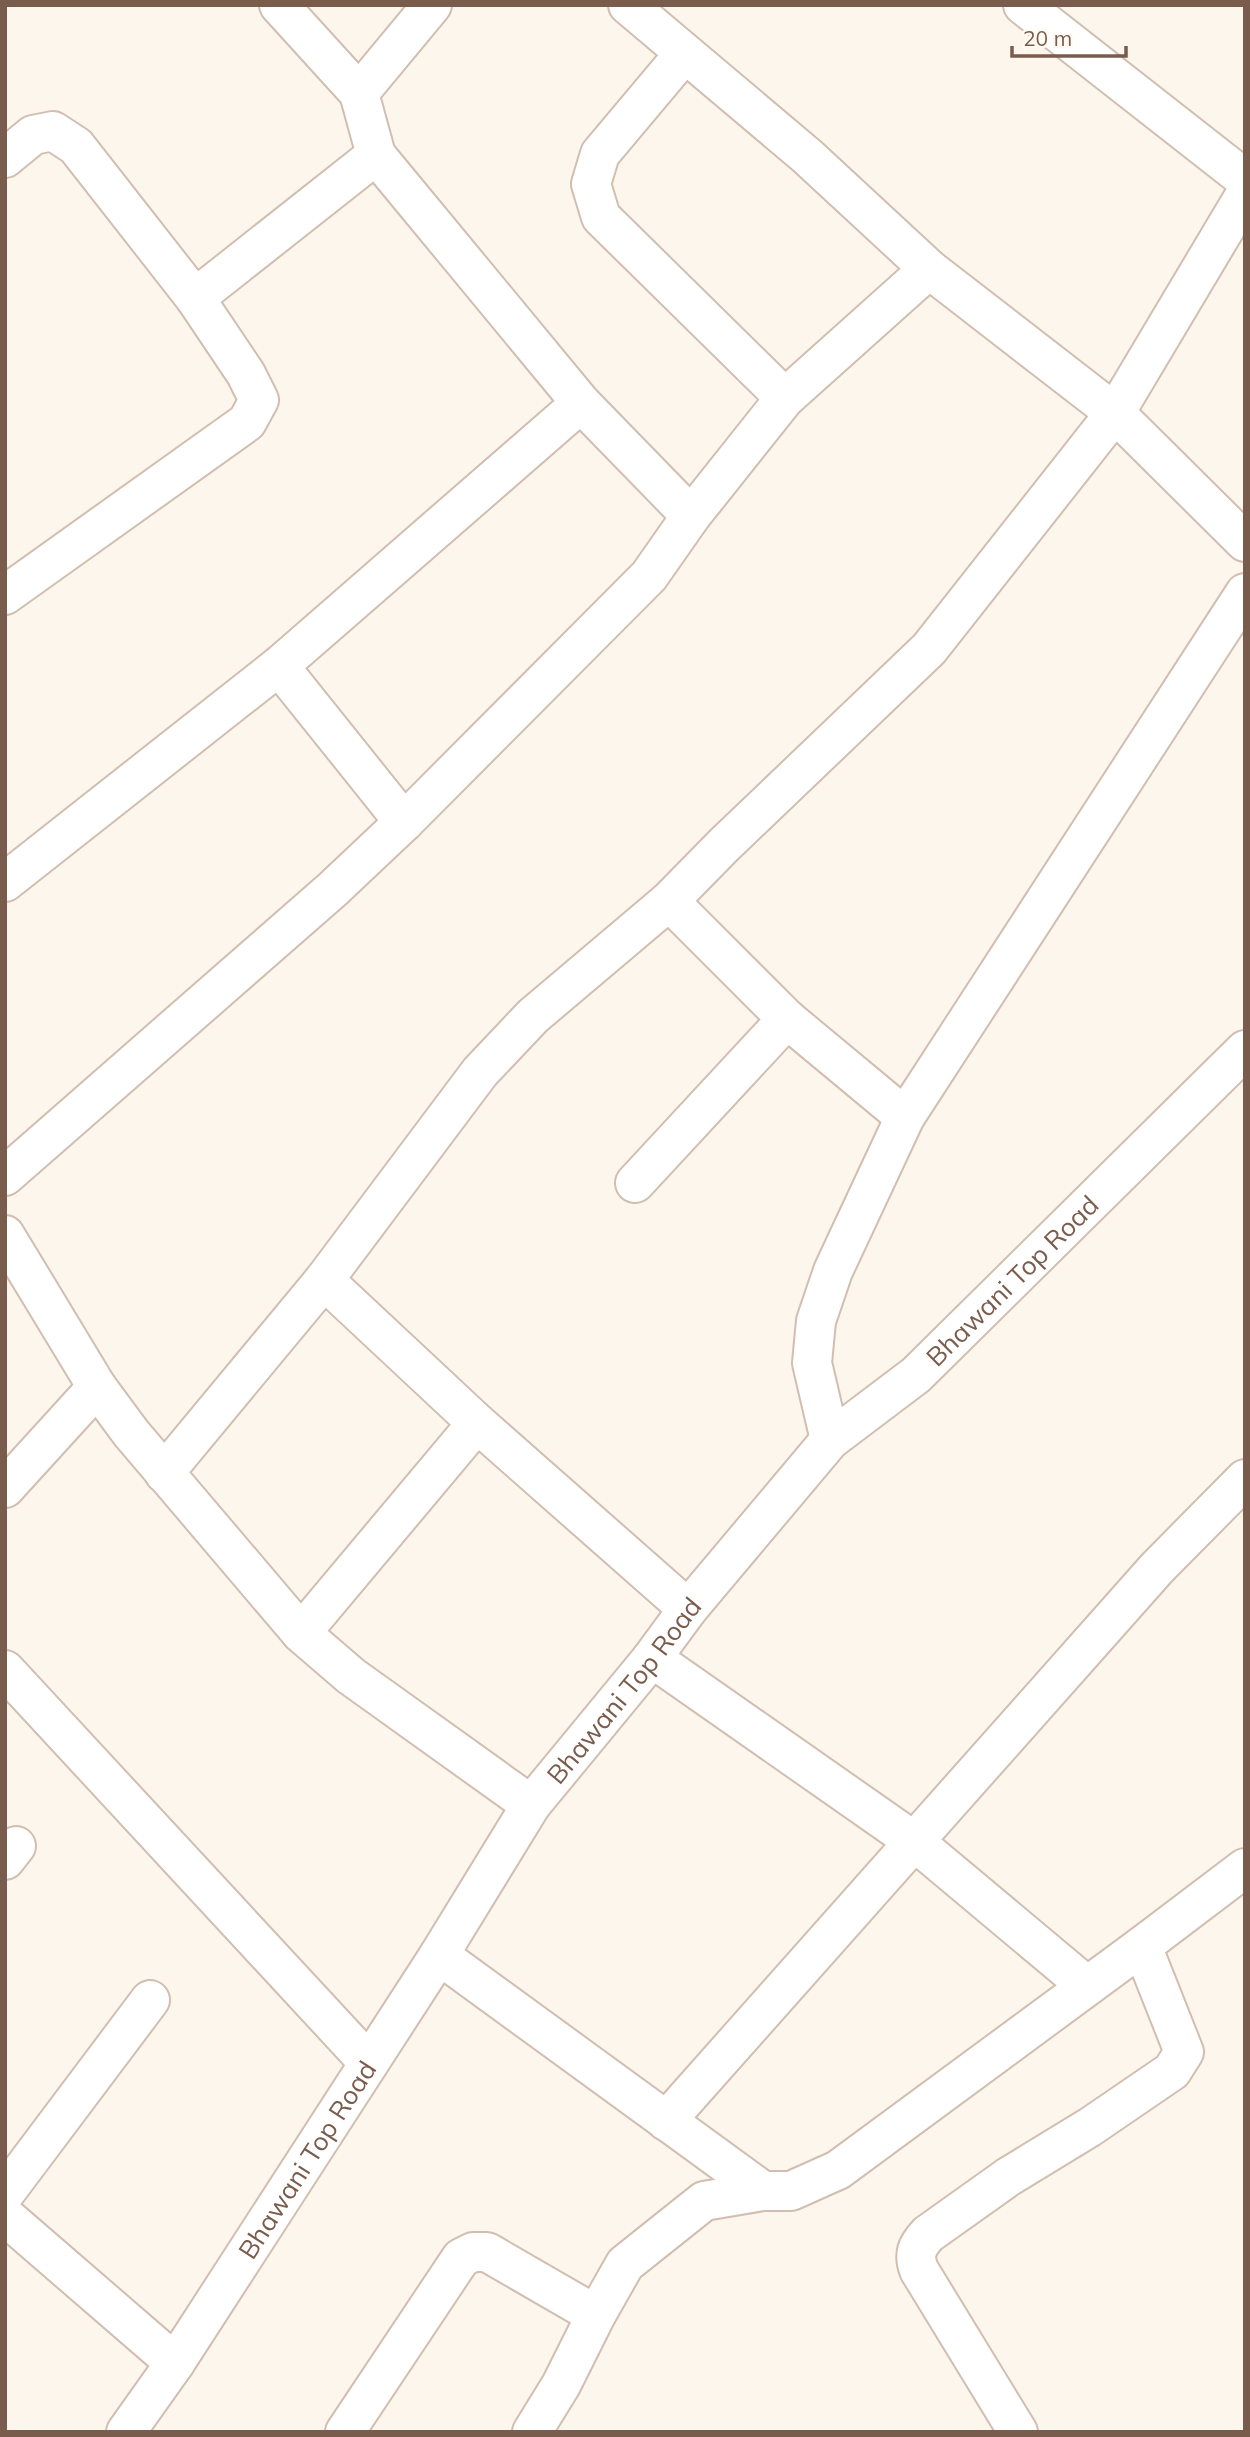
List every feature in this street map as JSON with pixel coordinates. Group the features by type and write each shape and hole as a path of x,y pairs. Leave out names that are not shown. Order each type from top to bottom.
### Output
{"street":[{"path":"279,5 359,93 376,155 581,402 691,516"},
{"path":"359,93 432,5"},
{"path":"628,5 807,156 929,269 1115,413 1245,542"},
{"path":"1023,5 1245,179"},
{"path":"684,54 600,154 591,184 601,217 785,398"},
{"path":"5,158 33,135 53,131 76,146 195,298 246,374 259,400 247,422 5,595"},
{"path":"195,298 376,155"},
{"path":"164,1473 324,1280 480,1072 533,1016 669,901 929,649 1115,413 1245,195"},
{"path":"5,1176 333,890 404,822 649,576 691,516 785,398 929,269"},
{"path":"5,882 279,666 581,402"},
{"path":"830,1440 812,1363 817,1321 833,1271 905,1117 1245,593"},
{"path":"279,666 404,822"},
{"path":"669,901 787,1019 905,1117"},
{"path":"635,1182 787,1019"},
{"name":"Bhawani Top Road","path":"126,2432 174,2363 439,1955 531,1805 652,1658 688,1609 830,1440 916,1375 1245,1050"},
{"path":"5,1235 97,1387 164,1473 301,1633 351,1676 531,1805"},
{"path":"324,1280 477,1423 688,1609"},
{"path":"5,1488 97,1387"},
{"path":"301,1633 477,1423"},
{"path":"666,2121 1157,1568 1245,1479"},
{"path":"652,1658 915,1842 1087,1986"},
{"path":"5,1670 369,2063"},
{"path":"532,2432 561,2385 625,2264 704,2201 763,2191 791,2191 838,2170 1245,1868"},
{"path":"1018,2432 919,2270 915,2259 917,2246 928,2234 1008,2177 1090,2127 1172,2071 1184,2052 1142,1946"},
{"path":"439,1955 763,2191"},
{"path":"5,2193 150,2000"},
{"path":"5,2216 174,2363"},
{"path":"345,2432 461,2258 473,2252 487,2252 596,2315"}]}
